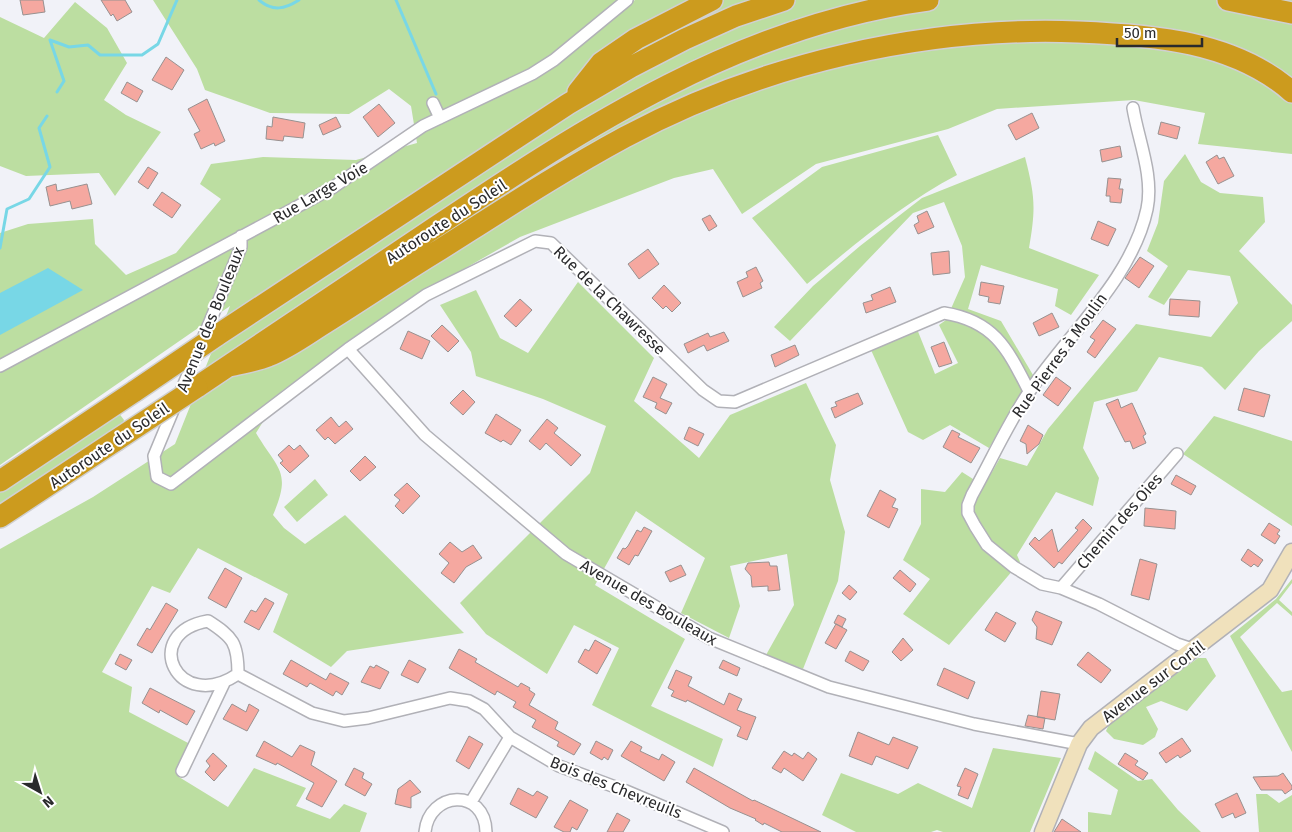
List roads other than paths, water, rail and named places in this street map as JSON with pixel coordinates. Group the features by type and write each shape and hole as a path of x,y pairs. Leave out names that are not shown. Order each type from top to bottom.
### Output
{"highway":[{"path":"568,104 601,63 636,39 712,0"},
{"name":"Autoroute du Soleil","path":"0,481 568,104 631,67 685,39 736,16 784,0"},
{"name":"Autoroute du Soleil","path":"0,517 469,205 634,101 692,72 755,45 868,12 928,0"},
{"path":"1228,0 1292,13"},
{"path":"229,366 269,356 625,137 720,94 823,61 895,45 957,36 1016,33 1116,34 1184,44 1233,55 1253,64 1292,92"}],"main road":[{"name":"Avenue sur Cortil","path":"1043,832 1078,744 1091,728 1270,590 1292,552"}],"street":[{"name":"Rue Large Voie","path":"0,366 332,188 423,126 532,74 554,60 627,0"},
{"path":"433,103 440,118"},
{"name":"Rue Pierres à Moulin","path":"1133,108 1148,178 1148,207 1136,247 1096,304 1029,391 1008,426 972,495 968,505 968,513 983,538 998,556 1042,584 1061,588 1135,621 1177,644 1194,650"},
{"name":"Avenue des Bouleaux","path":"154,456 241,246 241,236"},
{"name":"Rue de la Chawresse","path":"154,456 157,477 172,484 348,349 426,295 535,241 552,243 703,390 719,401 735,402 944,313 977,322 993,336 1006,348 1029,391"},
{"name":"Avenue des Bouleaux","path":"348,349 425,435 566,554 709,638 829,687 974,724 1078,744"},
{"name":"Chemin des Oies","path":"1061,588 1177,454"},
{"path":"208,621 229,634 238,655 238,674 224,683 207,686 185,680 173,666 171,649 179,634 192,624 208,621"},
{"name":"Bois des Chevreuils","path":"238,674 312,713 344,721 368,718 450,698 470,701 484,709 510,737 559,766 626,791 724,832"},
{"path":"182,771 224,683"},
{"path":"472,802 510,737"},
{"path":"425,832 431,812 442,804 454,799 472,802 486,823 486,832"}],"water":[{"path":"48,268 83,290 0,335 0,293"}],"waterway":[{"path":"57,92 64,81 50,40 69,47 88,45 100,55 142,55 158,44 177,0"},
{"path":"259,0 274,8 284,7 299,0"},
{"path":"396,0 436,94"},
{"path":"0,248 7,209 29,199 50,167 39,128 47,116"}]}
